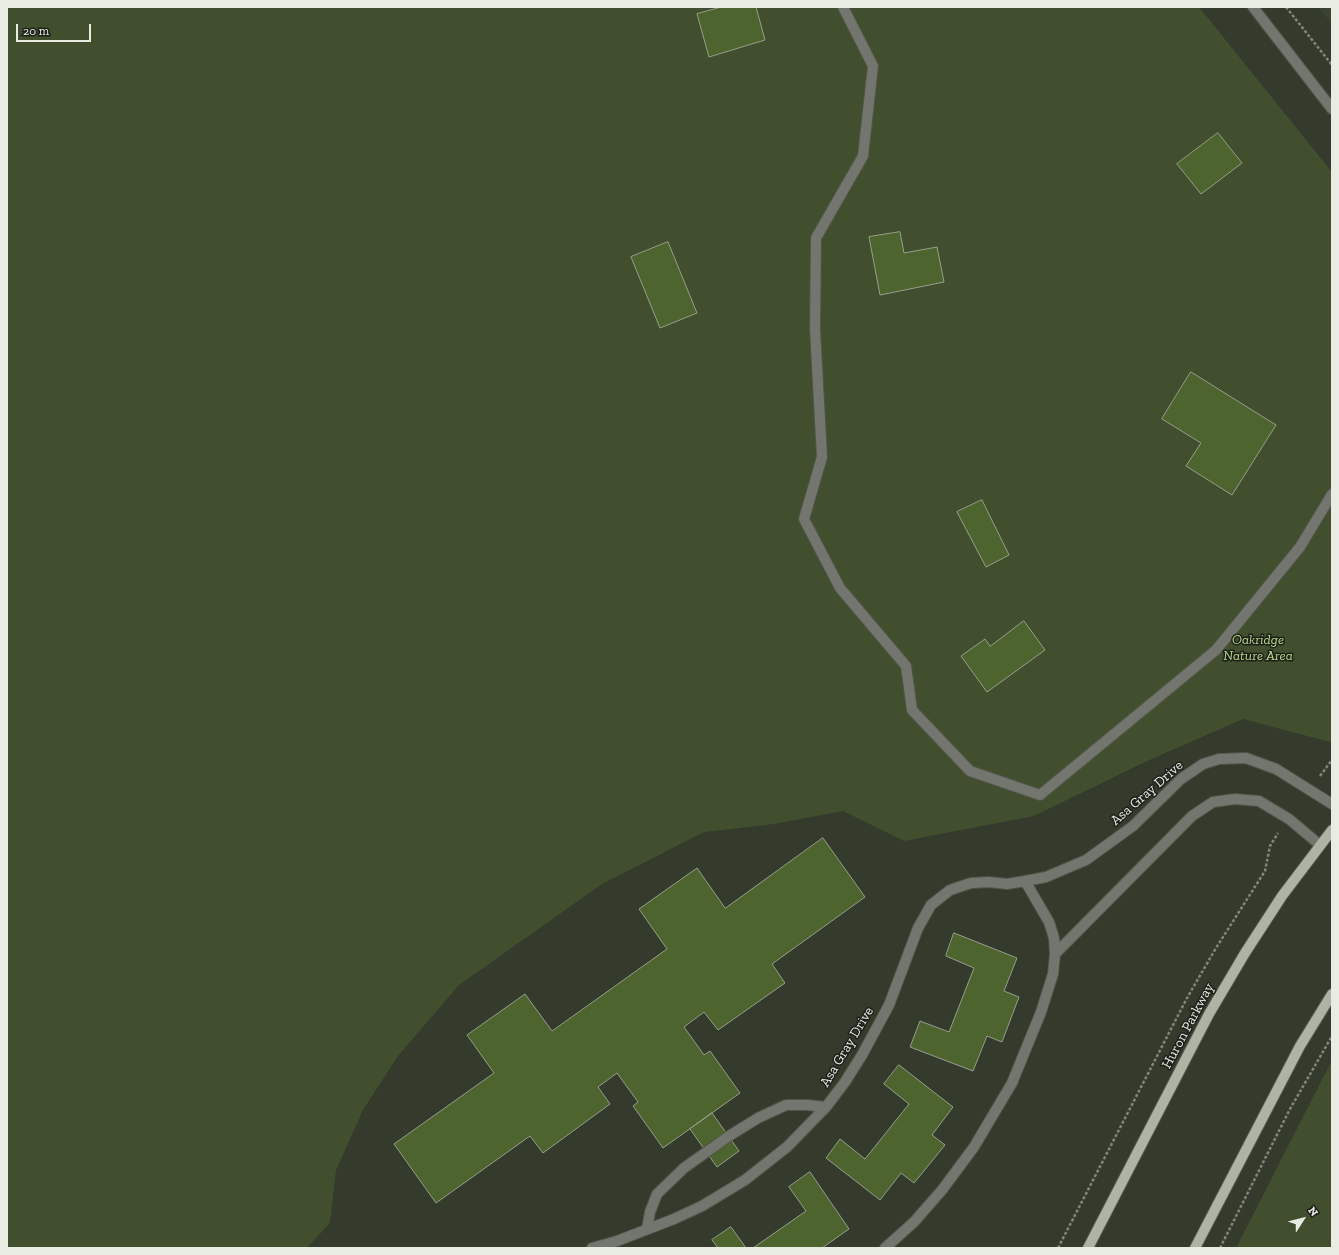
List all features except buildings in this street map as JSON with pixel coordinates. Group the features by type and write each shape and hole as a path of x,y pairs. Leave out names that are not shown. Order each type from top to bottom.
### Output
{"main road":[{"name":"Huron Parkway","path":"1088,1248 1209,1014 1245,953 1282,896 1332,830"},
{"path":"1195,1248 1300,1046 1332,994"}],"street":[{"path":"844,7 873,66 863,156 816,238 815,329 822,458 804,519 840,588 906,666 912,710 970,771 1040,795 1216,650 1300,547 1332,494"},
{"path":"1253,7 1332,109"},
{"name":"Asa Gray Drive","path":"592,1248 617,1241 702,1206 745,1180 787,1147 826,1107 845,1082 862,1055 889,1005 918,928 931,905 950,890 971,883 989,882 1007,884 1025,882 1046,877 1086,860 1133,826 1181,779 1203,764 1219,758 1246,758 1276,769 1332,804"},
{"path":"1055,954 1192,816 1213,802 1235,799 1259,801 1288,819 1320,845"},
{"path":"885,1248 914,1222 942,1190 974,1147 1012,1082 1041,1012 1053,974 1055,954 1054,938 1049,922 1025,882"},
{"path":"647,1229 650,1212 657,1194 684,1168 729,1136 758,1118 786,1105 826,1107"}],"path":[{"path":"1286,7 1332,66"},
{"path":"1316,781 1332,760"},
{"path":"1058,1248 1187,998 1216,948 1265,871 1270,846 1279,832"},
{"path":"1220,1248 1290,1109 1332,1036"}],"shaded area":[{"path":"1318,7 1332,7 1332,24"}],"green space":[{"name":"Oakridge Nature Area","path":"7,7 1199,7 1332,172 1332,742 1243,719 1145,762 1034,816 904,841 843,811 774,824 704,832 602,884 459,985 398,1056 363,1110 336,1170 330,1223 307,1248 7,1248"},
{"path":"1332,1060 1332,1248 1236,1248"}]}
